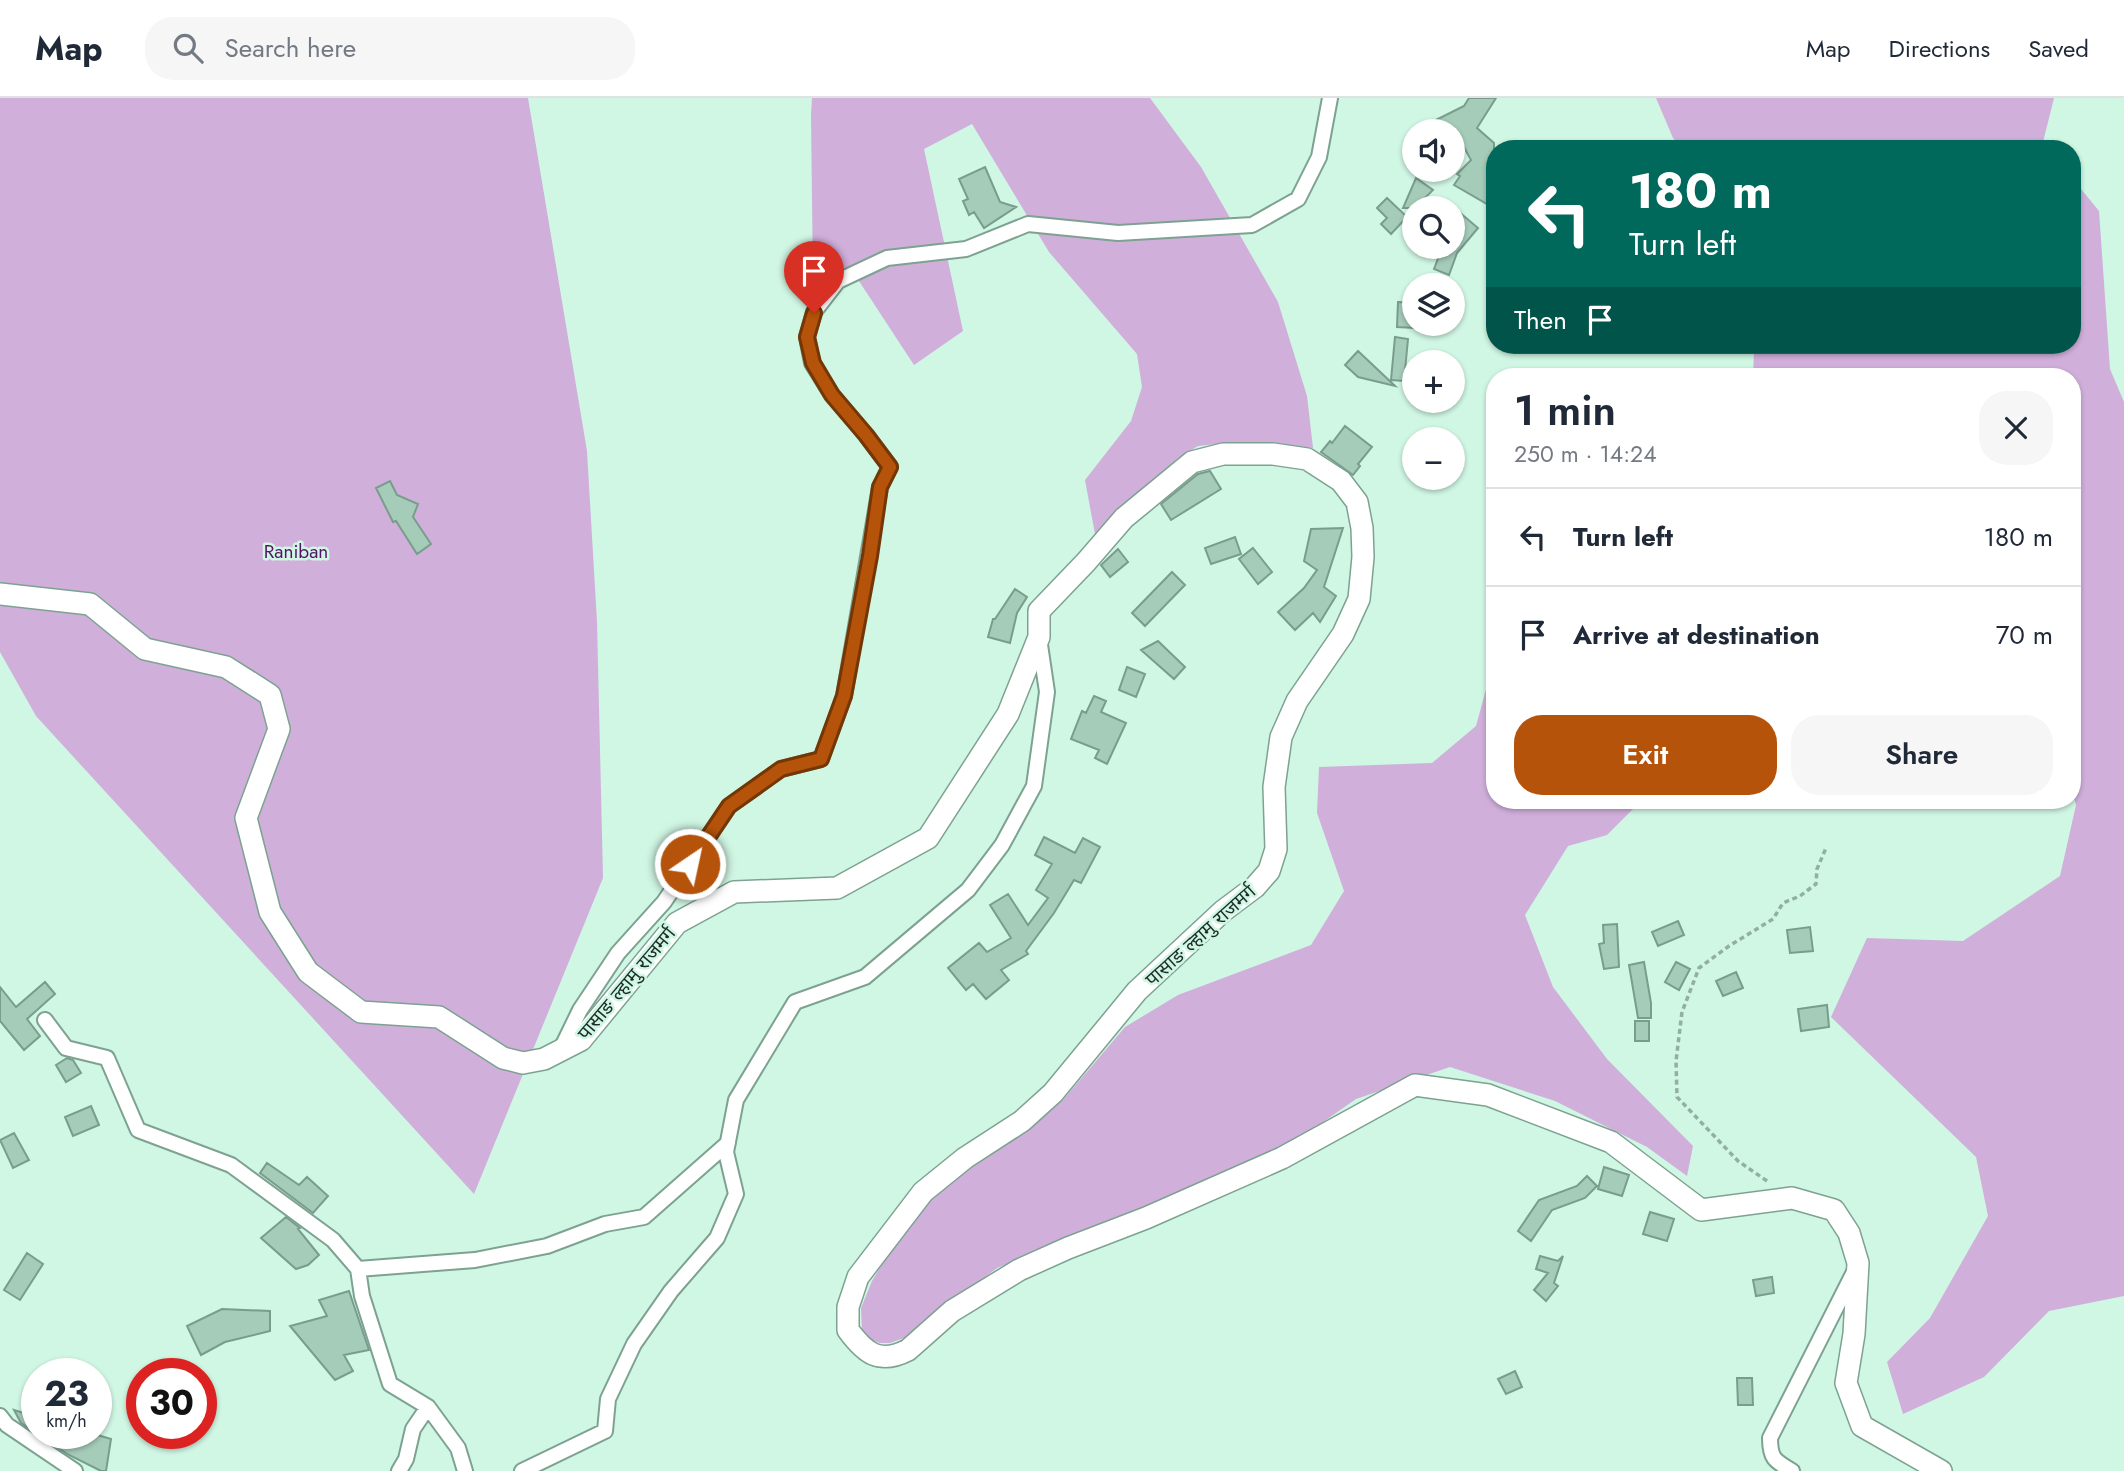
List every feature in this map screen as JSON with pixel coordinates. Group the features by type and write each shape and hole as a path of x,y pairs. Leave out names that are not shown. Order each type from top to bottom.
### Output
{"main road":[{"name":"पासाङ ल्हामु राजमर्ग","path":"0,594 90,604 145,649 226,667 270,695 279,729 247,818 270,912 308,972 361,1012 439,1017 503,1058 523,1063 544,1059 581,1040 677,923 734,892 837,888 928,838 1008,714 1039,637 1039,611 1124,518 1192,462 1223,454 1273,454 1307,459 1341,481 1357,502 1362,528 1363,557 1359,599 1343,634 1297,701 1281,737 1274,787 1276,849 1269,871 1255,887 1223,911 1137,991 1052,1093 1022,1121 965,1158 923,1192 858,1276 848,1307 848,1330 868,1353 891,1357 901,1354 952,1311 1019,1270 1282,1158 1415,1085 1488,1094 1611,1142 1701,1210 1792,1198 1834,1210 1849,1233 1858,1263 1854,1334 1846,1383 1862,1426 1941,1471"}],"street":[{"path":"561,1049 580,1010 618,953 664,902 729,806 781,769 821,759 844,696 880,487 890,467 832,395 813,363 807,337 814,313 838,281 887,258 966,249 1028,224 1118,233 1252,225 1298,199 1319,157 1330,98"},
{"path":"522,1471 605,1431 608,1399 635,1344 671,1291 717,1238 736,1194 726,1152 736,1100 794,1002 864,977 968,890 1002,845 1034,786 1047,692 1039,637"},
{"path":"45,1020 66,1048 107,1058 138,1130 231,1165 333,1240 358,1269 362,1296 390,1384 428,1407 458,1448 465,1471"},
{"path":"358,1269 475,1260 547,1245 605,1224 644,1217 728,1143"},
{"path":"1792,1471 1776,1461 1770,1451 1770,1438 1858,1263"},
{"path":"399,1471 406,1459 413,1429 428,1407"},
{"path":"0,1416 7,1425 75,1471"}],"path":[{"path":"1792,1198 1738,1161 1677,1097 1676,1061 1682,1012 1699,968 1773,919 1783,903 1800,896 1816,884 1817,869 1826,848"}],"green space":[{"name":"Raniban","path":"0,98 528,98 587,451 597,622 603,878 474,1194 36,716 0,652"},
{"path":"812,98 1150,98 1201,167 1278,302 1307,396 1313,448 1226,443 1198,446 1178,458 1095,534 1085,480 1131,421 1142,387 1137,354 1049,252 972,124 924,149 963,331 914,365 857,278 813,281"},
{"path":"1656,98 2054,98 2044,140 1673,138"},
{"path":"2081,189 2099,211 2110,369 2124,402 2124,1296 2049,1311 1984,1377 1903,1414 1887,1362 1930,1318 1988,1216 1976,1157 1831,1017 1867,938 1963,941 2060,876 2075,809 2081,809 2081,368 1753,368 1754,354 2081,354"},
{"path":"1486,689 1486,809 1633,809 1607,835 1568,846 1525,915 1553,987 1607,1059 1693,1146 1687,1176 1647,1147 1555,1101 1450,1067 1356,1099 1273,1157 997,1268 904,1338 880,1343 870,1340 862,1332 861,1308 872,1281 892,1248 932,1197 971,1167 1025,1132 1063,1100 1125,1027 1178,995 1311,945 1344,891 1317,813 1319,767 1432,763 1476,726"}],"building":[{"path":"1469,98 1496,98 1477,128 1491,140 1486,140 1486,203 1454,185 1456,182 1465,182 1465,166 1471,160 1465,149 1465,119 1438,119 1464,106"},
{"path":"985,167 1000,202 1016,207 984,228 974,212 969,215 963,201 968,199 959,179"},
{"path":"1414,182 1422,182 1433,190 1427,196 1408,196"},
{"path":"1387,198 1402,212 1402,222 1391,234 1381,224 1387,218 1377,208"},
{"path":"1465,217 1478,228 1465,243"},
{"path":"1438,259 1455,259 1450,273 1434,269"},
{"path":"1398,302 1402,302 1402,327 1397,327"},
{"path":"1395,337 1408,339 1407,350 1402,350 1402,381 1391,380"},
{"path":"1358,351 1395,386 1358,377 1345,365"},
{"path":"1345,426 1372,447 1353,475 1321,452"},
{"path":"1210,471 1221,489 1171,520 1161,504 1198,474"},
{"path":"390,481 397,495 418,504 413,517 431,544 417,554 396,521 393,522 376,488"},
{"path":"1343,528 1324,587 1336,596 1320,622 1313,613 1295,630 1278,612 1304,588 1317,570 1304,561 1311,529"},
{"path":"1235,537 1241,554 1211,564 1205,548"},
{"path":"1253,548 1272,572 1258,584 1239,559"},
{"path":"1118,549 1128,562 1110,577 1101,565"},
{"path":"1172,572 1185,585 1145,626 1132,613"},
{"path":"1015,589 1027,597 1017,613 1010,643 988,637 993,619"},
{"path":"1158,641 1185,667 1174,679 1141,650"},
{"path":"1127,667 1145,674 1136,697 1119,690"},
{"path":"1094,696 1106,701 1101,712 1126,723 1107,764 1095,758 1099,750 1071,739 1082,711 1086,713"},
{"path":"1044,837 1075,853 1083,838 1100,847 1081,883 1074,880 1026,951 1028,954 1001,970 1009,980 986,999 973,984 966,990 948,968 979,943 987,952 1011,938 990,905 1008,894 1028,925 1048,898 1036,890 1052,864 1035,855"},
{"path":"1678,921 1684,935 1658,946 1652,932"},
{"path":"1617,924 1619,967 1604,969 1599,944 1604,943 1603,925"},
{"path":"1810,927 1813,951 1790,953 1787,930"},
{"path":"1644,962 1651,1018 1638,1018 1629,965"},
{"path":"1676,962 1690,969 1679,990 1665,982"},
{"path":"1736,972 1743,988 1723,996 1716,981"},
{"path":"45,982 55,994 27,1019 40,1036 24,1050 0,1021 0,987 16,1007"},
{"path":"1827,1005 1829,1027 1801,1031 1798,1009"},
{"path":"1635,1021 1649,1021 1649,1041 1635,1041"},
{"path":"67,1058 73,1060 81,1073 66,1082 56,1065"},
{"path":"91,1106 99,1125 73,1136 65,1117"},
{"path":"14,1133 29,1160 13,1168 0,1140"},
{"path":"267,1163 299,1185 307,1177 328,1196 313,1213 260,1173"},
{"path":"1604,1167 1629,1175 1622,1196 1598,1189"},
{"path":"1587,1176 1597,1186 1585,1198 1552,1210 1531,1241 1518,1231 1539,1200 1577,1186"},
{"path":"1650,1212 1674,1219 1667,1241 1643,1234"},
{"path":"286,1217 300,1228 298,1229 319,1255 308,1265 296,1269 261,1238"},
{"path":"27,1253 43,1264 20,1300 4,1290"},
{"path":"1540,1256 1558,1261 1563,1256 1554,1283 1558,1286 1546,1301 1534,1290 1548,1273 1536,1269"},
{"path":"1772,1277 1774,1293 1756,1296 1753,1280"},
{"path":"349,1291 369,1350 344,1355 353,1371 335,1380 290,1326 327,1316 319,1300"},
{"path":"222,1309 270,1311 270,1331 225,1342 201,1355 187,1326"},
{"path":"1515,1371 1522,1387 1506,1394 1498,1379"},
{"path":"1737,1378 1752,1378 1753,1405 1738,1405"},
{"path":"14,1410 21,1412 21,1423"},
{"path":"60,1449 109,1449 106,1471"}],"route":[{"path":"690,864 729,806 781,769 821,759 844,696 880,487 890,467 832,395 813,363 807,337 814,313"}]}
